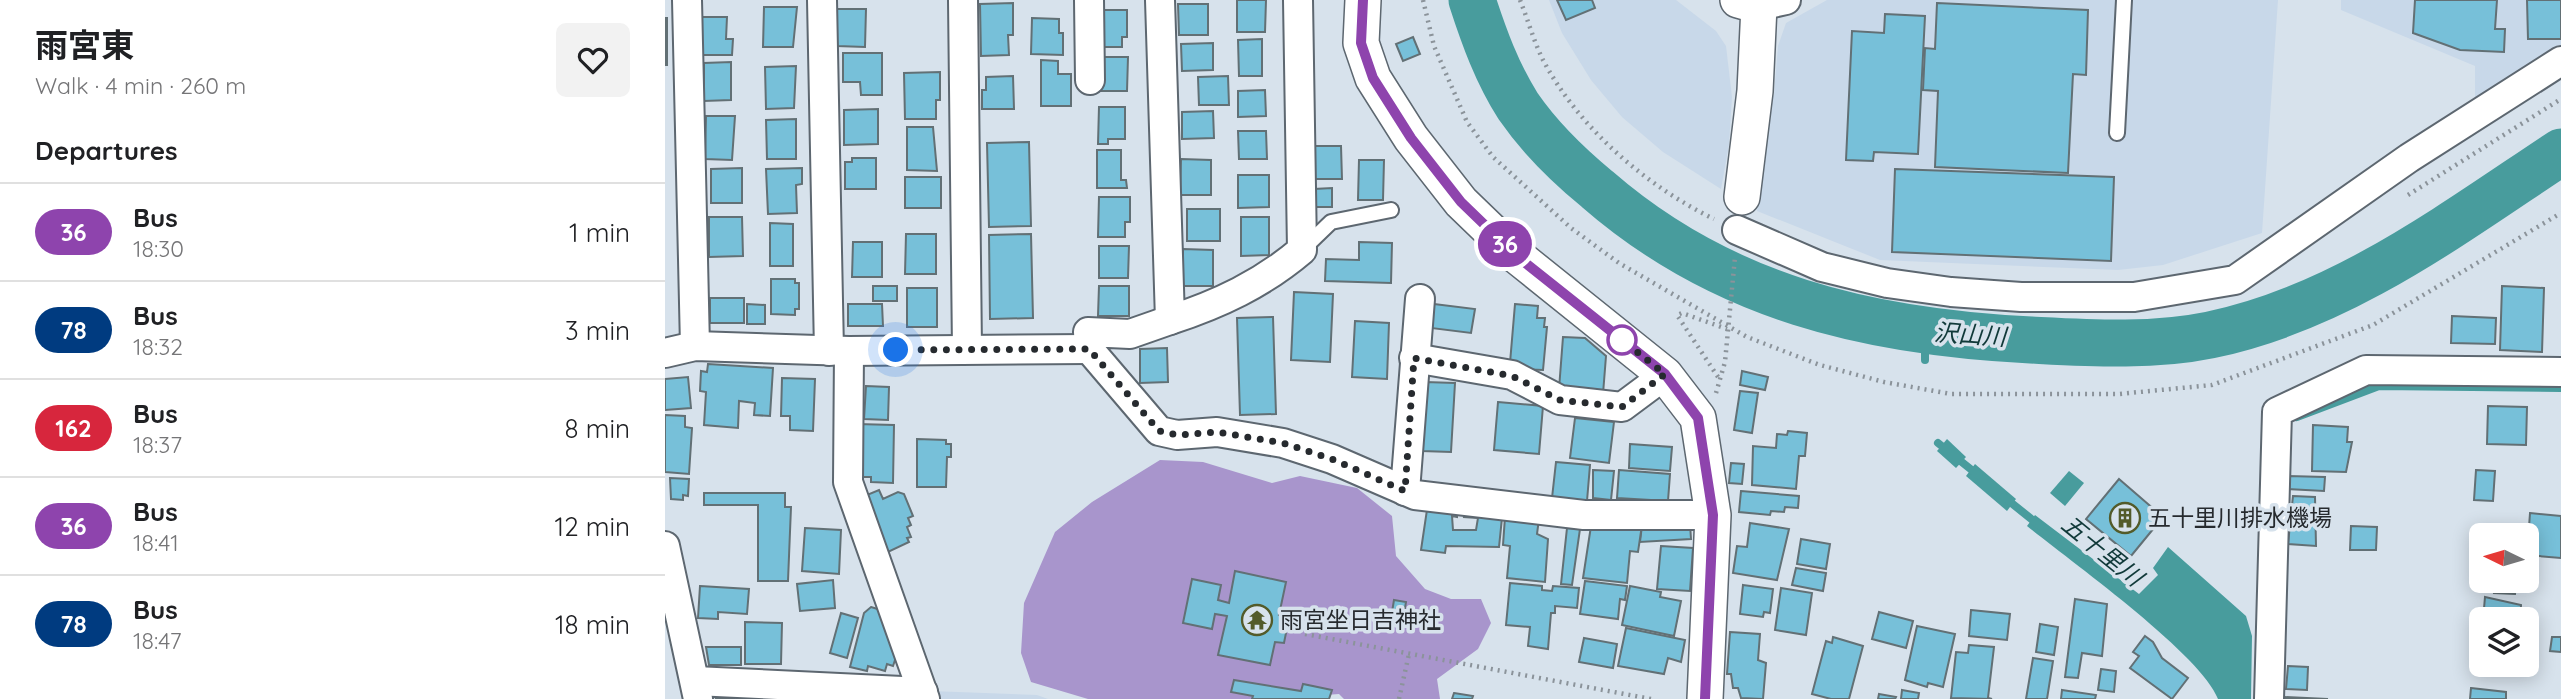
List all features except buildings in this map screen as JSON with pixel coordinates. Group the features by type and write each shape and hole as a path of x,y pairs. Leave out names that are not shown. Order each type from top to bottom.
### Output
{"street":[{"path":"687,0 695,346"},
{"path":"665,547 697,690 924,696 848,482 822,0"},
{"path":"964,0 967,349"},
{"path":"1089,0 1090,80"},
{"path":"1160,0 1170,320"},
{"path":"1298,0 1301,250 1272,275 1209,307 1130,334 1088,332 1089,349 1159,431 1177,435 1217,432 1283,443 1332,459 1415,495 1584,515 1713,515"},
{"path":"1363,0 1361,43 1373,78 1411,138 1461,202 1518,257 1665,374 1698,418 1713,515 1705,699"},
{"path":"1761,2 1755,91 1740,213 1822,267 1887,283 1951,292 2021,297 2134,297 2235,280 2409,158 2561,61"},
{"path":"1405,491 1420,299"},
{"path":"665,353 695,346 839,351 1089,349"},
{"path":"1414,358 1512,376 1560,400 1622,407 1665,374"},
{"path":"2269,699 2277,412 2366,370 2561,372"}],"lane":[{"path":"2117,132 2124,0"},
{"path":"1301,250 1331,222 1391,210"}],"path":[{"path":"1423,0 1434,46 1467,122 1493,157 1571,228 1619,263 1747,337 1820,365 1884,382 1951,394 2119,394 2212,385 2373,325 2561,213"},
{"path":"1520,0 1542,59 1577,110 1617,152 1701,212 1740,213 1725,362"},
{"path":"1719,378 1677,314 1682,313 1728,326"},
{"path":"1305,634 1651,699"},
{"path":"1399,699 1409,654"}],"shaded area":[{"path":"1549,0 1676,0 1716,31 1726,46 1732,97 1729,145 1721,189 1663,152 1622,117 1591,80 1562,33"},
{"path":"1827,0 2278,0 2262,233 2163,265 2118,270 1880,260 1757,211 1768,104 1774,95 1778,46 1786,23"},
{"path":"2341,0 2561,0 2561,50 2475,104 2475,66 2341,10"},
{"path":"1160,460 1203,462 1272,483 1300,476 1357,488 1392,516 1396,556 1425,589 1451,599 1481,599 1491,623 1478,649 1437,679 1440,699 1344,699 1339,694 1272,699 1088,699 1031,682 1021,653 1024,603 1055,532 1092,502"},
{"path":"931,691 1037,695 1048,699 934,699"}],"water":[{"path":"1947,439 1966,457 1956,468 1937,451"},
{"path":"1975,464 2016,499 2007,511 1966,476"},
{"path":"2069,471 2084,483 2065,506 2050,493"},
{"path":"2035,515 2139,594 2158,575 2153,568 2168,547 2246,616 2252,636 2251,699 2218,699 2207,680 2161,634 2027,526"}],"waterway":[{"name":"沢山川","path":"1472,0 1497,68 1527,118 1576,170 1645,226 1695,257 1747,283 1800,302 1855,317 1912,328 1971,336 2121,343 2188,339 2258,322 2305,305 2394,260 2561,152"},
{"name":"五十里川","path":"1925,332 1925,360"},
{"path":"2297,417 2379,386 2561,388"},
{"name":"五十里川","path":"1938,443 1978,475"},
{"name":"五十里川","path":"2004,497 2040,526"}],"bus line":[{"name":"36","path":"1363,0 1361,43 1373,78 1411,138 1461,202 1518,257 1665,374 1698,418 1713,515 1705,699"}],"place":[{"name":"五十里川排水機場","path":"2125,518"},
{"name":"雨宮坐日吉神社","path":"1257,620"}],"route":[{"path":"896,350 1089,349 1159,431 1177,435 1217,432 1283,443 1332,459 1405,491 1414,358 1512,376 1560,400 1622,407 1665,374 1622,340"}]}
